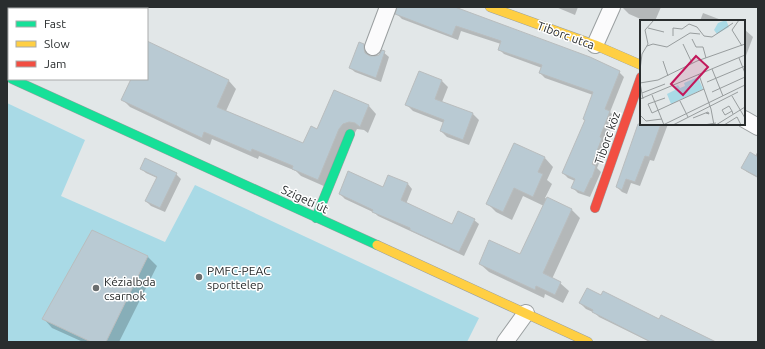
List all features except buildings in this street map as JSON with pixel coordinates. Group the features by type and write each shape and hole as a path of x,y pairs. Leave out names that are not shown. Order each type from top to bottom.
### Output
{"street":[{"path":"373,47 388,7"},
{"name":"Tiborc utca","path":"490,7 595,45 640,65"},
{"path":"595,45 612,7"},
{"name":"Szigeti út","path":"14,80 588,342"},
{"name":"Tiborc köz","path":"595,208 640,80"},
{"path":"745,120 758,128"},
{"path":"316,218 350,134"},
{"path":"505,342 526,313"}],"shaded area":[{"name":"PMFC-PEAC sporttelep","path":"7,103 85,140 61,196 165,242 195,185 479,318 467,342 7,342"}],"traffic: fast":[{"path":"14,80 377,245"},
{"path":"316,218 350,134"}],"traffic: slow":[{"path":"490,7 595,45 640,65"},
{"path":"377,245 588,342"}],"traffic: jam":[{"path":"595,208 640,80"}],"place":[{"name":"PMFC-PEAC sporttelep","path":"199,277"},
{"name":"Kézialbda csarnok","path":"96,288"}]}
